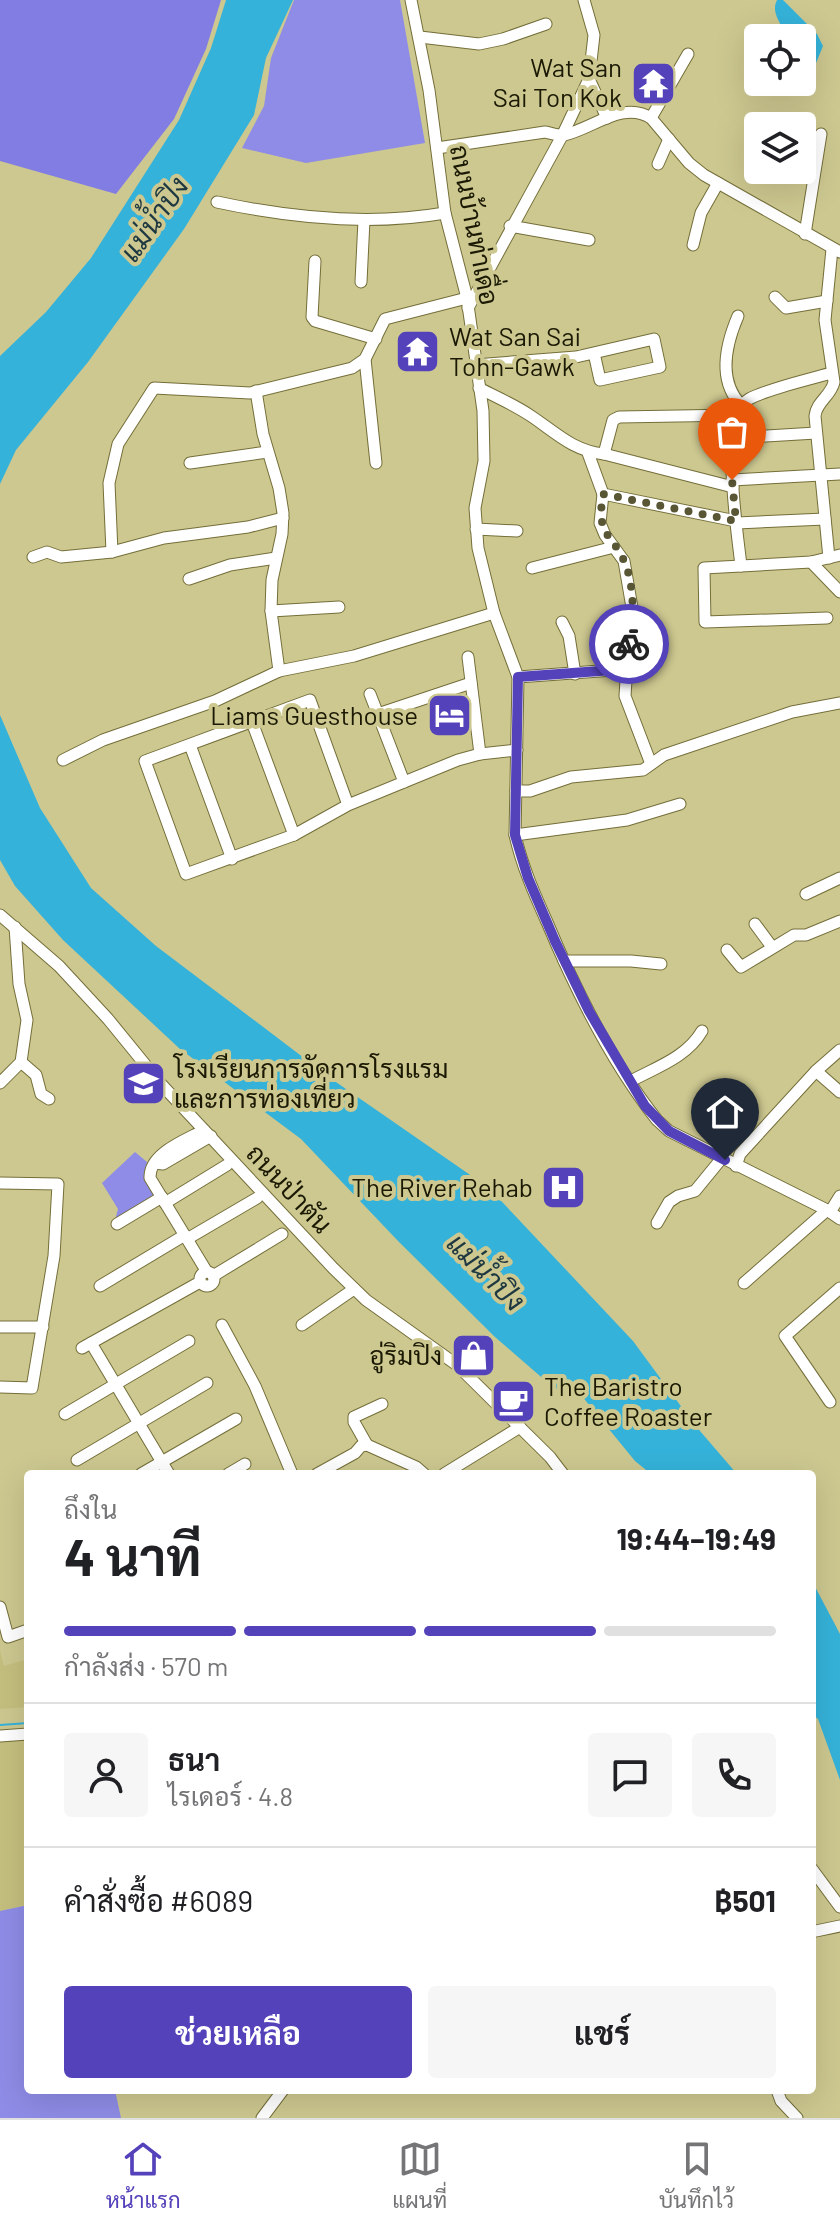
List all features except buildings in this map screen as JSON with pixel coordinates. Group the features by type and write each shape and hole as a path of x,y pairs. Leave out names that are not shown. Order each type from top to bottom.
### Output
{"street":[{"name":"ถนนบ้านท่าเดื่อ","path":"411,0 420,37 445,213 468,303 486,435 475,508 476,529 494,613 518,677 515,835 528,878 589,1011 645,1106 669,1131 832,1214"},
{"path":"112,552 109,483 118,444 154,388 202,392 256,391 352,368 365,359 385,319 468,303 562,136 589,79 594,35 584,0"},
{"path":"420,37 479,44 546,24"},
{"path":"651,118 688,54"},
{"path":"589,79 607,118"},
{"path":"437,148 545,132 562,136 607,118 631,112 645,114 689,163 718,183 836,250 825,320 834,382 832,391 816,407 825,519 835,557 811,562 704,568 705,622 827,618"},
{"path":"805,234 821,134"},
{"path":"658,164 669,139"},
{"path":"693,245 701,213 718,183"},
{"path":"217,202 256,210 364,220 445,213"},
{"path":"361,282 364,220"},
{"path":"510,226 589,240"},
{"path":"315,261 312,317 315,321 376,339"},
{"path":"775,297 786,308 827,301"},
{"path":"738,316 726,352 730,388 739,410"},
{"path":"475,365 576,357 654,339 660,367 600,380 594,353"},
{"path":"365,359 376,463"},
{"path":"741,566 733,484 733,438 739,410 748,399 831,373"},
{"path":"479,388 531,415 558,438 588,453 733,484 840,474"},
{"path":"256,391 283,518 272,580 271,611 279,671"},
{"path":"604,454 613,420 619,417 739,410"},
{"path":"733,438 816,433"},
{"path":"190,463 267,452"},
{"path":"588,453 603,494 600,523 628,573 634,619 625,696 651,764"},
{"path":"603,494 736,522 825,519"},
{"path":"33,557 47,552 61,557 112,552 164,538 248,527 283,518"},
{"path":"476,529 517,531"},
{"path":"532,568 614,547"},
{"path":"189,579 230,565 276,558"},
{"path":"811,562 840,592"},
{"path":"271,611 339,607"},
{"path":"63,760 120,734 215,701 279,671 354,656 494,613"},
{"path":"562,622 569,636 575,674"},
{"path":"468,657 480,754"},
{"path":"518,677 575,674 627,664"},
{"path":"378,714 471,683"},
{"path":"370,694 404,782"},
{"path":"348,805 310,700 145,761 186,874 294,835 348,805 404,782 480,754 517,750"},
{"path":"516,791 530,791 571,777 630,773 664,755 792,712 840,703"},
{"path":"252,722 294,835"},
{"path":"190,745 232,859"},
{"path":"515,835 627,820 680,804"},
{"path":"806,894 840,878"},
{"name":"ถนนป่าตัน","path":"0,915 59,966 108,1019 161,1084 354,1289 377,1309 457,1365 559,1470"},
{"path":"727,950 741,967 794,935 806,935 840,921"},
{"path":"755,924 772,947"},
{"path":"0,1083 21,1062 27,1020 19,984 15,927"},
{"path":"564,961 661,964"},
{"path":"631,1081 681,1054 702,1031"},
{"path":"736,1166 740,1154 816,1071 840,1050"},
{"path":"21,1062 36,1075 41,1094 49,1099"},
{"path":"816,1071 840,1092"},
{"path":"207,1277 150,1178 150,1171 158,1157 208,1133"},
{"path":"657,1223 669,1202 695,1191 722,1158"},
{"path":"117,1224 227,1165"},
{"path":"0,1183 58,1184 54,1256 32,1388 0,1387"},
{"path":"744,1283 832,1214 840,1196"},
{"path":"100,1286 257,1198"},
{"path":"166,1470 115,1384 86,1346 282,1234"},
{"path":"830,1402 785,1336 840,1288"},
{"path":"302,1325 354,1289"},
{"path":"222,1325 255,1386 290,1470"},
{"path":"0,1327 43,1327"},
{"path":"65,1414 189,1341"},
{"path":"77,1460 207,1383"},
{"path":"367,1445 354,1417 382,1404"},
{"path":"148,1470 236,1419"},
{"path":"450,1470 520,1427"},
{"path":"324,1470 367,1445 419,1470"},
{"path":"235,1470 245,1464"},
{"path":"0,1607 8,1637 24,1631"},
{"path":"0,1736 24,1734"},
{"path":"816,1874 840,1907"},
{"path":"816,1931 840,1926"},
{"path":"262,2118 280,2094"},
{"path":"778,2094 797,2118"}],"shaded area":[{"path":"0,0 221,0 206,49 174,119 116,194 0,161"},
{"path":"294,0 400,0 425,143 306,163 242,148 264,106 271,58"},
{"path":"135,1152 147,1162 144,1175 156,1195 115,1220 118,1209 102,1183"},
{"path":"0,1650 4,1666 24,1660 24,1707 0,1709"},
{"path":"24,1740 24,1906 0,1911 0,1741"},
{"path":"24,1906 24,2094 116,2094 121,2118 0,2118 0,1911"}],"water":[{"name":"แม่น้ำปิง","path":"226,0 293,0 266,58 254,115 184,229 88,362 16,450 0,484 0,356 46,312 91,258 179,120 211,48"},
{"path":"783,0 807,24 780,24 775,10 776,3"},
{"path":"816,33 823,46 816,63"},
{"name":"แม่น้ำปิง","path":"0,715 40,808 91,888 156,946 333,1080 489,1188 633,1341 694,1424 734,1470 646,1470 635,1461 572,1384 555,1389 495,1337 301,1139 180,1049 63,940 15,886 0,860"},
{"path":"816,1589 840,1634 840,1780 818,1719"}],"waterway":[{"path":"0,1725 24,1723"}],"way so far":[{"path":"629,644 634,619 628,573 600,523 603,494 736,521 732,480"}],"place":[{"name":"Wat San Sai Ton Kok","path":"653,83"},
{"name":"Wat San Sai Tohn-Gawk","path":"418,352"},
{"name":"Liams Guesthouse","path":"449,716"},
{"name":"โรงเรียนการจัดการโรงแรม และการท่องเที่ยว","path":"143,1084"},
{"name":"The River Rehab","path":"564,1188"},
{"name":"อู่ริมปิง","path":"473,1356"},
{"name":"The Baristro Coffee Roaster","path":"513,1402"}],"route":[{"path":"629,644 627,669 518,677 515,835 528,878 555,941 589,1011 645,1106 669,1131 725,1160"}]}
